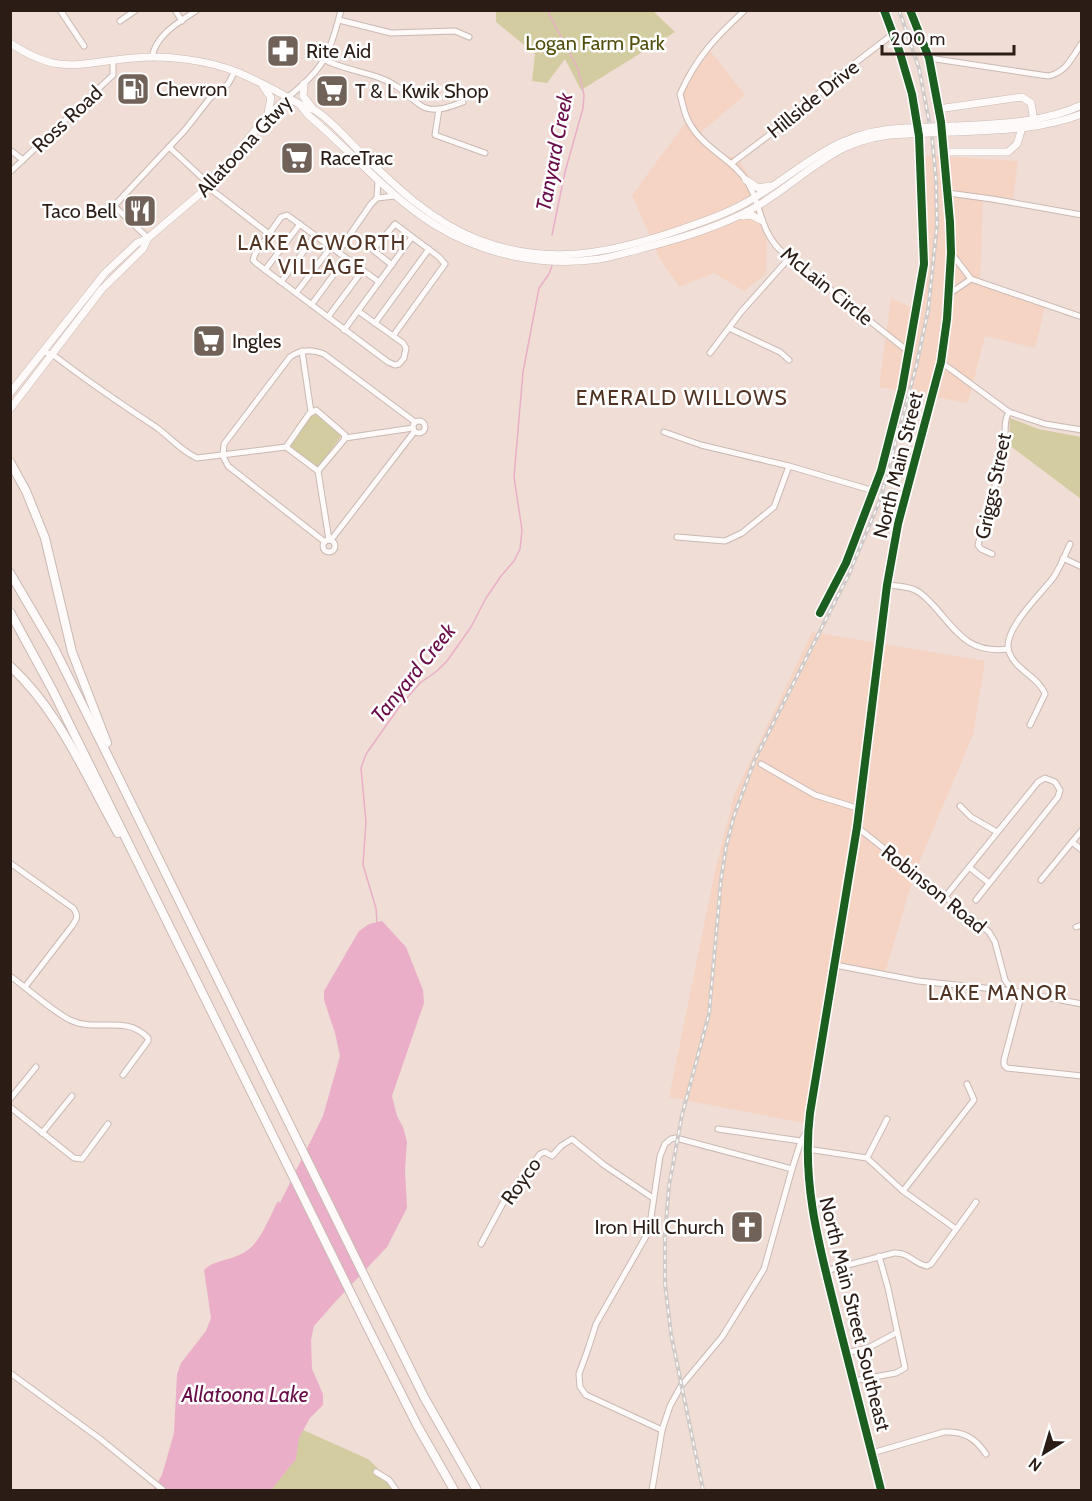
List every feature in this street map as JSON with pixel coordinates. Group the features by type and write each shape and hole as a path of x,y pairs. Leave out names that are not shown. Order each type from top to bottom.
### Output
{"highway":[{"path":"10,462 26,491 45,538 72,652 98,717 116,772"},
{"path":"10,573 54,648 424,1397 477,1491"},
{"path":"10,612 53,691 418,1427 454,1491"},
{"path":"10,666 32,687 53,715 117,832 143,872"}],"main road":[{"name":"North Main Street","path":"835,965 860,809 887,585 898,524 941,363 949,294 951,253 944,152 929,58 910,10"},
{"path":"10,43 37,58 68,66 152,58 193,62 235,72 313,109"},
{"path":"259,82 271,98 270,110 265,118"},
{"path":"304,84 303,96 313,109 402,192 435,218 482,241 526,255"},
{"name":"Allatoona Gtwy","path":"148,238 209,186 265,118 288,97"},
{"path":"938,109 1022,97 1031,103 1034,121"},
{"path":"301,105 308,115 400,198 434,224 463,240 494,251 580,258 621,254 709,229 758,206 815,165 848,145 874,136 906,131"},
{"path":"952,129 1034,121 1082,105"},
{"path":"580,258 613,250 716,217 756,197 821,152 846,139 870,131 1022,128 1054,123 1082,114"},
{"path":"944,152 1008,152 1018,143 1022,128"},
{"path":"746,180 758,188 777,183"},
{"path":"732,219 751,215 761,220"},
{"path":"10,393 105,273 136,243 148,238"},
{"path":"10,409 107,283 144,249 148,238"}],"street":[{"path":"60,10 84,46"},
{"path":"120,21 136,10"},
{"path":"175,10 182,21"},
{"path":"152,58 159,39 197,10"},
{"name":"Allatoona Gtwy","path":"288,97 304,84 325,60 333,42 341,10"},
{"name":"McLain Circle","path":"745,10 705,49 680,94 685,115 696,133 732,163 746,180 756,197 761,220 772,242 789,258 909,352"},
{"path":"820,613 846,563 874,490 886,451 909,352 924,264 919,135 912,94 884,10"},
{"path":"339,20 391,33 455,31 469,37"},
{"name":"Hillside Drive","path":"732,163 893,34"},
{"path":"929,58 1048,76 1061,72 1082,43"},
{"path":"325,60 346,69 386,79 411,96 422,107 439,109 463,102"},
{"name":"Ross Road","path":"10,172 113,75 113,61"},
{"path":"148,238 114,206 169,147 210,98 228,84 235,72"},
{"path":"439,109 435,135 485,153"},
{"path":"169,147 209,186 269,234"},
{"path":"10,150 23,160"},
{"path":"377,177 379,184 377,198"},
{"path":"948,194 992,199 1082,215"},
{"path":"338,252 377,198 391,195 400,198"},
{"path":"358,311 406,348 404,358 399,364 388,362 265,270 253,260 255,254 281,217 287,215 379,282"},
{"path":"265,270 300,224"},
{"path":"392,265 373,250 393,224 429,249 445,264 393,336"},
{"path":"281,282 315,236"},
{"path":"344,330 412,237"},
{"path":"296,293 331,247"},
{"path":"375,323 429,249"},
{"path":"951,253 970,279 1082,317"},
{"path":"312,304 346,258"},
{"path":"710,353 789,258"},
{"path":"328,317 363,270"},
{"path":"949,294 970,279"},
{"path":"729,328 780,352 789,360"},
{"path":"328,540 228,466 223,456 224,444 290,357 303,351 313,350 324,354 414,428"},
{"path":"286,447 311,412 303,351"},
{"path":"43,352 52,354 197,458 286,447 318,471 328,540"},
{"path":"941,363 1009,411 1045,424 1082,430"},
{"path":"311,412 315,410 344,433 345,438"},
{"name":"Griggs Street","path":"992,554 978,545 1005,442 1005,418 1009,411"},
{"path":"318,471 345,438 414,428"},
{"path":"328,540 414,428"},
{"path":"664,432 701,445 789,466 874,490"},
{"path":"676,537 718,541 737,537 774,507 789,466"},
{"path":"1030,725 1045,694 1041,685 1018,667 1008,649 1012,630 1054,576 1070,544"},
{"path":"1063,558 1082,567"},
{"path":"887,585 916,590 968,642 977,648 992,651 1008,649"},
{"path":"761,764 815,795 860,809"},
{"path":"945,897 1038,782 1045,778 1055,782 1060,790 1058,797 976,900"},
{"path":"960,806 971,817 998,832"},
{"name":"Robinson Road","path":"857,827 989,932 995,942 1005,980 1020,1000 1004,1065 1008,1069 1082,1076"},
{"path":"1041,880 1082,830"},
{"path":"1072,842 1082,850"},
{"path":"10,863 74,908 77,913 77,919 25,987"},
{"path":"969,867 989,883"},
{"path":"835,965 918,981 1013,992 1082,1004"},
{"name":"North Main Street Southeast","path":"835,965 808,1130 810,1202 825,1271 881,1491"},
{"path":"10,976 69,1019 93,1026 122,1024 144,1034 148,1041 123,1075"},
{"path":"10,1099 36,1067"},
{"path":"903,1191 974,1100 966,1084"},
{"path":"42,1133 72,1096"},
{"path":"10,1107 74,1158 82,1159 108,1124"},
{"path":"867,1158 887,1119"},
{"path":"718,1129 801,1140"},
{"path":"652,1491 662,1430 670,1406 681,1386 722,1337 764,1269 801,1140 808,1130"},
{"name":"Royco","path":"481,1244 503,1203 540,1154 545,1152 552,1156 572,1139 603,1165 653,1198"},
{"path":"662,1430 586,1395 580,1387 579,1374 596,1324 649,1231 660,1156 665,1144 671,1139 683,1139 792,1169"},
{"path":"807,1149 867,1158 903,1191 956,1229"},
{"path":"825,1271 900,1252 918,1264 927,1266 931,1264 976,1202"},
{"path":"853,1381 896,1373 905,1368 879,1256"},
{"path":"846,1353 868,1348 896,1333"},
{"path":"10,1373 99,1438 163,1491"},
{"path":"872,1452 944,1431 956,1431 970,1436 986,1454"},
{"path":"376,1472 389,1480 396,1491"}],"shaded area":[{"path":"708,48 745,95 700,133 721,153 738,159 762,195 767,238 766,274 744,291 714,273 679,287 659,257 632,195 687,121 678,98 685,74"},
{"path":"924,155 1018,161 1013,199 983,194 980,285 1045,307 1035,348 985,336 968,403 879,387 891,298 918,310 925,204"},
{"path":"812,632 985,661 973,735 915,872 885,973 841,967 809,1124 669,1097 715,871 734,795"}],"green space":[{"name":"Logan Farm Park","path":"496,11 653,11 675,32 581,90 565,59 547,83 532,81 535,54 496,22"},
{"path":"315,414 342,435 319,467 316,467 290,445"},
{"path":"1010,418 1038,429 1081,437 1081,499 1009,445"},
{"path":"301,1429 368,1459 400,1490 255,1490"}],"water":[{"name":"Allatoona Lake","path":"382,921 406,947 423,990 424,1003 392,1096 407,1142 405,1170 407,1208 387,1247 314,1326 311,1340 312,1369 323,1394 323,1405 310,1418 299,1438 296,1459 272,1489 153,1490 162,1475 174,1433 177,1374 181,1363 206,1331 211,1318 204,1270 212,1264 239,1255 253,1246 263,1232 278,1201 280,1203 323,1116 340,1056 324,1000 324,991 359,931 369,924"}],"waterway":[{"name":"Tanyard Creek","path":"547,10 578,69 584,95 583,108 565,172 552,235"},
{"name":"Tanyard Creek","path":"377,923 376,908 363,865 366,822 361,768 366,754 400,706 420,683 447,661 520,549 522,530 514,477 523,372 539,288 549,274 553,263"}],"railway":[{"path":"703,1490 671,1334 665,1284 665,1235 669,1186 682,1115 709,1014 721,880 734,816 755,759 849,574 880,500 916,367 928,311 937,226 932,137 919,68 899,10"}],"cycle path":[{"path":"820,613 846,563 881,471 902,389 924,264 919,136 912,94 884,10"},
{"path":"881,1490 819,1244 810,1193 808,1140 810,1113 857,827 887,585 898,524 941,362 947,319 951,253 941,122 929,58 910,10"}],"place":[{"name":"Rite Aid","path":"283,51"},
{"name":"Chevron","path":"133,89"},
{"name":"T & L Kwik Shop","path":"332,91"},
{"name":"RaceTrac","path":"297,158"},
{"name":"Taco Bell","path":"140,211"},
{"name":"Ingles","path":"209,341"},
{"name":"Iron Hill Church","path":"747,1227"}],"district":[{"name":"LAKE ACWORTH VILLAGE","path":"322,254"},
{"name":"EMERALD WILLOWS","path":"682,397"},
{"name":"LAKE MANOR","path":"998,992"}]}
